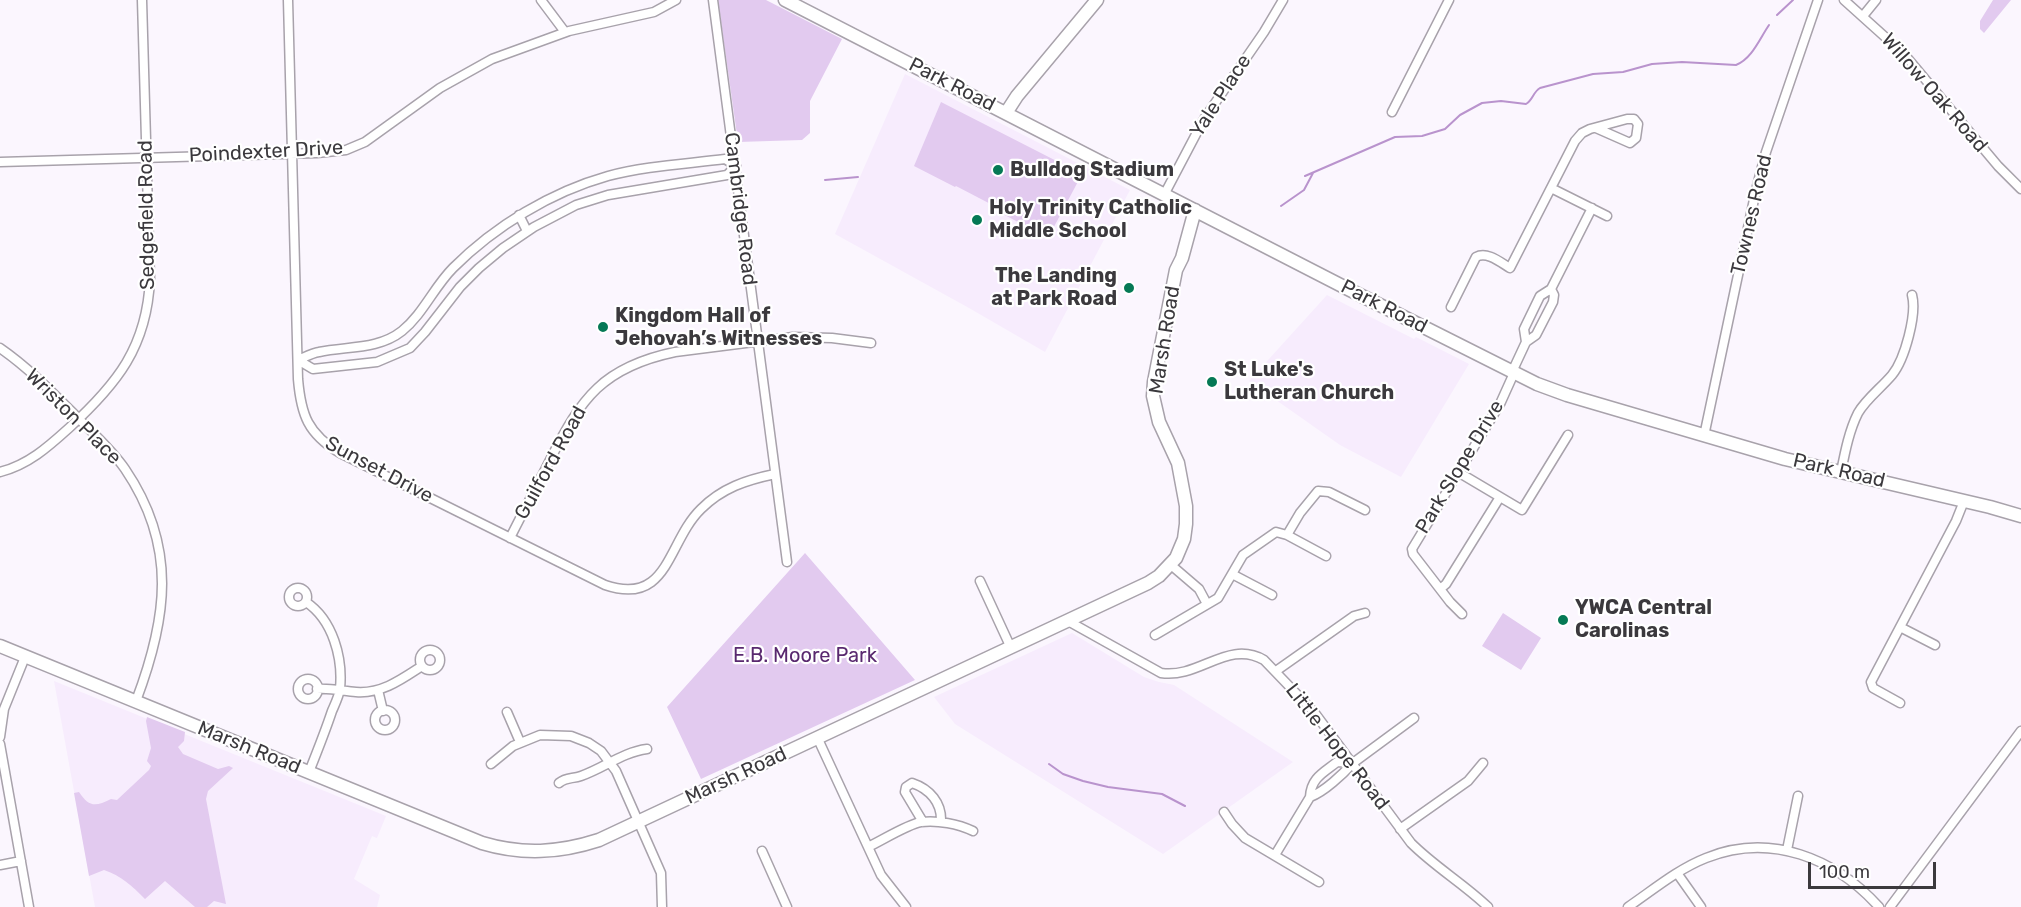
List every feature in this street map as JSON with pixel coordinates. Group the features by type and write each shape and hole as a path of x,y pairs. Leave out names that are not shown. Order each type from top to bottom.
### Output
{"street":[{"name":"Sedgefield Road","path":"0,472 19,466 40,454 106,392 123,369 137,339 147,307 150,279 142,0"},
{"name":"Sunset Drive","path":"288,0 298,360 302,408 310,427 328,446 619,590 636,590 660,576 685,530 714,498 741,482 775,474"},
{"path":"541,0 565,32"},
{"name":"Poindexter Drive","path":"0,162 340,151 359,146 414,105 465,72 520,47 565,32 654,12 676,0"},
{"name":"Cambridge Road","path":"713,0 786,562"},
{"name":"Park Road","path":"785,0 1513,373 1568,395 1704,436 2021,516"},
{"path":"1006,113 1017,96 1097,0"},
{"name":"Yale Place","path":"1164,195 1204,119 1264,32 1283,0"},
{"path":"1392,112 1449,0"},
{"name":"Townes Road","path":"1704,436 1755,190 1818,0"},
{"name":"Willow Oak Road","path":"1844,0 1904,54 1998,166 2021,189"},
{"path":"1863,15 1876,0"},
{"path":"1451,307 1476,257 1486,255 1510,268 1575,141 1582,133 1596,128 1631,118 1638,124 1636,138 1630,143 1596,128"},
{"path":"725,159 736,166 728,175 608,195 576,205 527,231 479,268 460,287 410,348 377,362 313,369 298,360 317,352 380,344 401,332 418,315 453,269 519,215 569,191 607,176 635,170 725,159"},
{"path":"1551,188 1607,216"},
{"name":"Marsh Road","path":"0,646 482,843 518,852 540,852 580,846 639,821 1148,583 1171,565 1184,539 1186,506 1178,463 1160,422 1153,396 1176,270 1184,253 1191,208"},
{"path":"1551,289 1554,295 1552,303 1536,335 1526,342 1524,328 1540,296 1551,289 1592,208"},
{"path":"519,215 527,231"},
{"path":"1841,472 1858,413 1892,375 1900,361 1913,316 1912,294"},
{"name":"Guilford Road","path":"510,538 573,416 591,394 606,381 630,366 656,356 793,337 871,343"},
{"name":"Park Slope Drive","path":"1462,614 1413,554 1412,549 1500,404 1526,342"},
{"name":"Wriston Place","path":"0,348 32,374 111,451 131,480 151,520 159,550 163,591 160,621 148,670 136,701"},
{"path":"1458,472 1522,510 1568,435"},
{"path":"1287,535 1300,513 1318,491 1325,490 1365,510"},
{"path":"1440,589 1446,584 1500,497"},
{"path":"1900,703 1870,684 1956,521 1964,501"},
{"path":"1155,635 1218,598 1247,551 1276,532 1287,535 1326,556"},
{"path":"1171,565 1199,590 1207,604"},
{"path":"1232,574 1272,595"},
{"path":"980,581 1011,648"},
{"path":"306,602 321,616 335,643 339,657 340,690 309,772"},
{"path":"1276,671 1354,616 1365,613"},
{"name":"Little Hope Road","path":"1068,621 1161,673 1176,675 1242,652 1256,655 1264,660 1314,712 1400,829 1424,856 1461,883 1488,907"},
{"path":"1900,627 1935,645"},
{"path":"0,734 4,709 26,657"},
{"path":"317,688 363,692 378,690 390,686 422,666"},
{"path":"378,690 383,711"},
{"path":"507,712 520,742"},
{"path":"1275,855 1310,797 1311,786 1317,778 1337,762 1353,763 1414,718"},
{"path":"1890,907 2021,731"},
{"path":"491,764 520,742 540,735 571,736 601,751 610,762 661,873 662,907"},
{"path":"817,738 881,875 906,907"},
{"path":"0,744 29,907"},
{"path":"559,783 567,778 581,776 626,754 647,749"},
{"path":"1400,829 1468,781 1484,763"},
{"path":"923,822 904,792 906,787 912,783 921,786 934,798 942,811 941,822"},
{"path":"1787,850 1798,796"},
{"path":"1224,812 1245,838 1319,882"},
{"path":"868,847 923,822 941,822 963,826 973,831"},
{"path":"1628,907 1677,873 1705,858 1737,849 1756,847 1787,850 1806,855 1841,873 1879,907"},
{"path":"762,851 787,907"},
{"path":"0,865 21,861"},
{"path":"1677,873 1701,907"}],"shaded area":[{"name":"Holy Trinity Catholic Middle School","path":"905,74 1130,190 1045,352 835,234"},
{"path":"1327,295 1469,364 1401,477 1340,445 1249,381"},
{"path":"1072,633 1144,677 1174,685 1293,762 1163,854 955,724 934,697"},
{"path":"54,681 386,816 377,838 372,836 354,879 380,895 377,907 95,907"}],"green space":[{"path":"718,0 766,0 842,39 810,101 810,133 802,140 738,142"},
{"path":"1993,0 2011,0 1984,33 1980,29 1980,21"},
{"name":"Bulldog Stadium","path":"941,102 1082,174 1048,238 1001,213 1002,210 914,166"},
{"name":"E.B. Moore Park","path":"805,553 915,680 701,779 667,707"},
{"path":"1503,613 1541,638 1521,670 1482,646"},
{"path":"147,717 185,732 184,741 178,747 183,754 218,769 229,766 233,768 208,791 206,799 226,904 214,901 207,907 195,907 165,881 145,899 126,882 110,872 104,870 89,876 74,793 79,792 86,801 93,804 111,799 117,800 149,770 151,766 147,761 151,748"}],"waterway":[{"path":"1777,15 1793,0"},
{"path":"1305,176 1395,137 1422,136 1445,129 1460,115 1482,103 1501,101 1526,104 1540,88 1593,74 1623,72 1652,64 1682,62 1736,65 1747,58 1769,25"},
{"path":"1281,206 1304,190 1313,173"},
{"path":"825,180 858,177"},
{"path":"1049,764 1063,774 1083,781 1108,787 1162,794 1185,806"}],"place":[{"name":"Bulldog Stadium","path":"998,170"},
{"name":"Holy Trinity Catholic Middle School","path":"977,220"},
{"name":"The Landing at Park Road","path":"1129,288"},
{"name":"Kingdom Hall of Jehovah’s Witnesses","path":"603,327"},
{"name":"St Luke's Lutheran Church","path":"1212,382"},
{"name":"YWCA Central Carolinas","path":"1563,620"}]}
